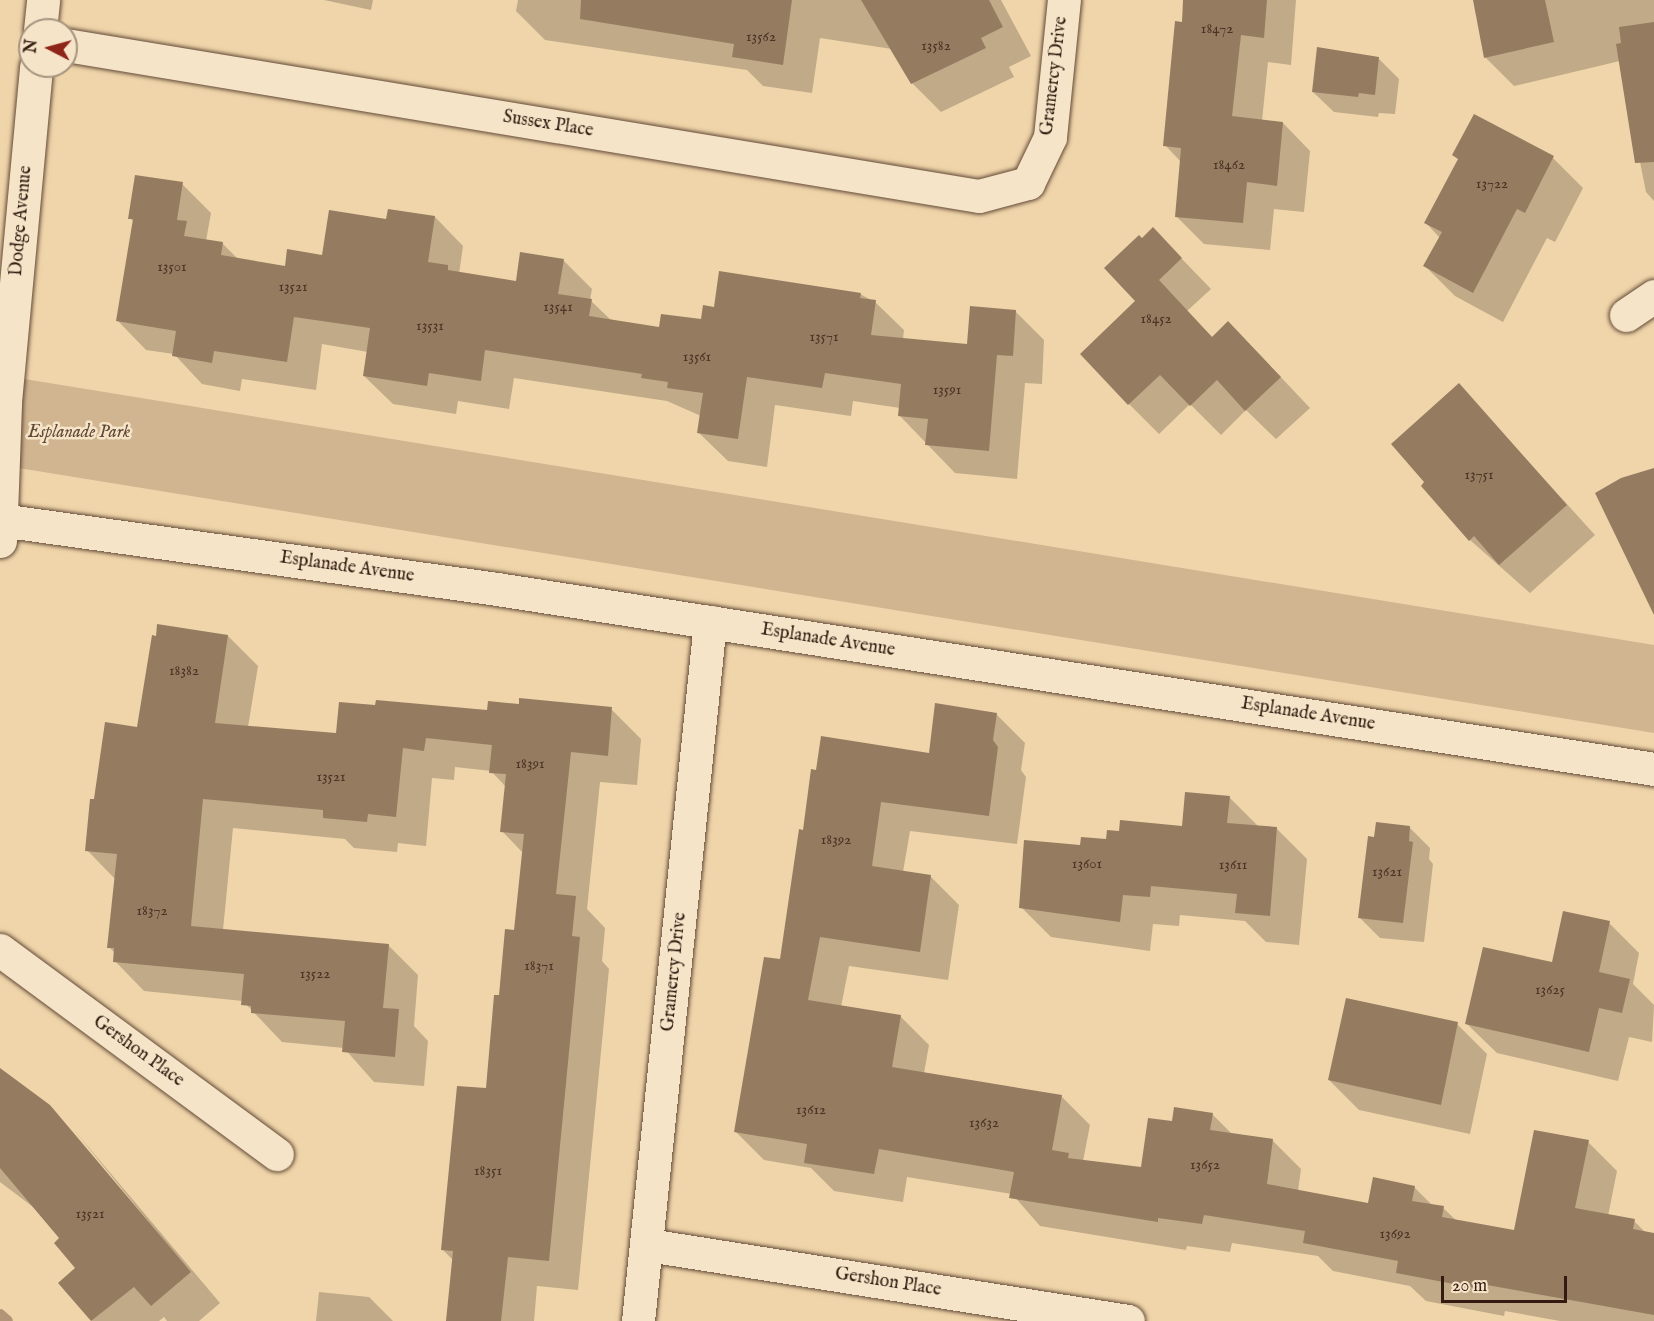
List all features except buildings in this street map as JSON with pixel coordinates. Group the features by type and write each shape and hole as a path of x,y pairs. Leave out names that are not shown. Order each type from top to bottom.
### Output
{"street":[{"path":"41,18 43,0"},
{"name":"Gramercy Drive","path":"1028,183 1050,137 1064,0"},
{"name":"Sussex Place","path":"78,47 979,196 1028,183"},
{"name":"Dodge Avenue","path":"1,527 5,402 35,78"},
{"path":"1626,315 1654,296"},
{"name":"Esplanade Avenue","path":"1,527 710,622 1654,769"},
{"name":"Gramercy Drive","path":"638,1321 648,1245 710,622"},
{"name":"Gershon Place","path":"0,950 277,1154"},
{"name":"Gershon Place","path":"648,1245 1128,1321"}],"green space":[{"name":"Esplanade Park","path":"0,375 1654,645 1654,733 0,465"}],"waterway":[{"path":"0,1315 7,1321"}]}
